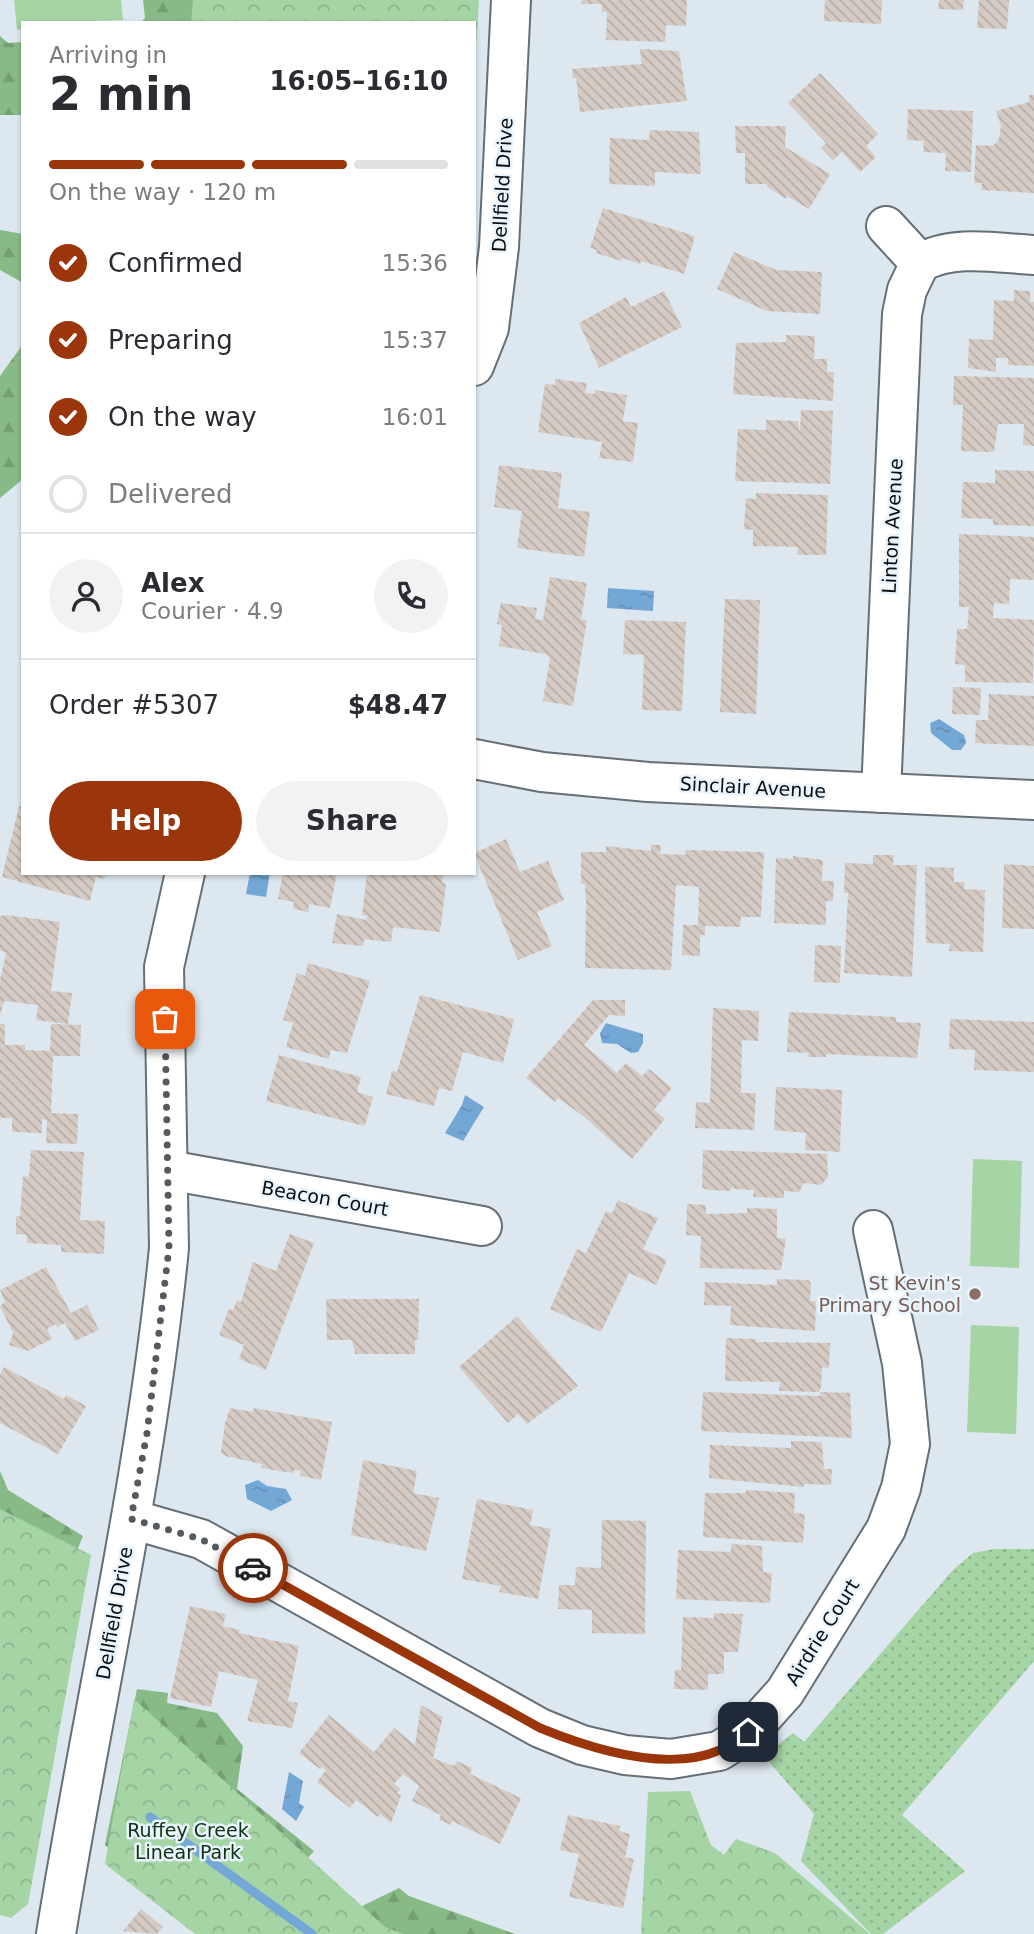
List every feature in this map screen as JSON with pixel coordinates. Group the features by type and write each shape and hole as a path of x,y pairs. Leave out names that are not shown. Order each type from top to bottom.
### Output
{"street":[{"name":"Dellfield Drive","path":"476,361 489,328 499,247 512,0"},
{"path":"886,226 920,262 930,256 964,251 1034,255"},
{"name":"Linton Avenue","path":"881,793 902,314 907,289 920,262"},
{"name":"Sinclair Avenue","path":"476,759 542,772 600,778 1034,800"},
{"name":"Dellfield Drive","path":"56,1934 147,1433 169,1248 164,967 185,875"},
{"name":"Beacon Court","path":"167,1170 482,1226"},
{"name":"Airdrie Court","path":"131,1519 201,1539 540,1728 561,1737 625,1755 671,1759 719,1751 748,1732 785,1692 886,1529 901,1488 910,1444 908,1402 873,1230"}],"green space":[{"path":"14,0 121,0 123,20 21,21 21,29 17,30"},
{"path":"143,0 253,0 256,21 143,21 145,18"},
{"path":"193,0 479,0 476,46 476,21 191,21"},
{"path":"0,36 8,43 21,42 21,115 0,115"},
{"path":"0,230 21,234 21,282 0,270"},
{"path":"21,347 21,481 0,498 0,376"},
{"path":"973,1159 1022,1161 1019,1268 970,1266"},
{"path":"971,1325 1019,1327 1016,1434 967,1432"},
{"path":"0,1471 8,1490 83,1536 46,1626 0,1663"},
{"path":"0,1509 91,1555 28,1904 11,1918 0,1915"},
{"path":"994,1549 1034,1549 1034,1661 902,1815 965,1871 883,1934 871,1934 801,1861 814,1814 764,1756 793,1733 804,1742 953,1570 973,1553"},
{"name":"Ruffey Creek Linear Park","path":"137,1689 168,1693 167,1703 217,1713 243,1746 237,1789 314,1851 304,1862 356,1909 399,1888 409,1896 515,1934 213,1934 105,1845"},
{"name":"Ruffey Creek Linear Park","path":"134,1699 385,1927 404,1934 195,1934 105,1864"},
{"path":"690,1791 711,1845 724,1855 736,1839 775,1853 870,1934 641,1934 648,1792"}],"water":[{"path":"608,588 654,591 653,611 607,608"},
{"path":"939,719 964,735 966,743 961,750 952,750 931,733 930,723"},
{"path":"250,875 270,875 266,897 246,894"},
{"path":"606,1023 643,1034 643,1043 638,1052 631,1053 617,1044 602,1043 600,1033"},
{"path":"465,1095 484,1107 463,1141 445,1133"},
{"path":"258,1480 267,1486 286,1489 292,1500 271,1511 247,1499 245,1485"},
{"path":"289,1772 303,1781 299,1803 304,1807 296,1821 282,1809"}],"building":[{"path":"582,0 687,0 686,26 666,25 665,42 606,40 607,12 602,12 602,4 581,4"},
{"path":"825,0 882,0 881,24 824,21"},
{"path":"939,0 964,0 963,10 938,9"},
{"path":"979,0 1009,0 1007,29 977,28"},
{"path":"640,49 679,51 687,101 580,112 576,78 573,78 572,69 642,64"},
{"path":"820,73 878,134 866,146 876,157 860,172 842,152 833,160 821,148 826,143 788,103"},
{"path":"1029,95 1034,95 1034,193 981,190 982,183 974,183 976,145 993,146 999,139 1001,126 996,111 1029,102"},
{"path":"908,109 973,111 971,172 945,171 946,153 923,152 924,141 907,140"},
{"path":"735,126 786,126 785,147 830,174 809,209 787,196 786,199 766,186 767,184 745,184 745,153 736,153"},
{"path":"650,130 699,132 701,174 655,172 655,186 609,184 610,138 649,140"},
{"path":"603,208 695,236 684,274 641,261 640,264 622,258 621,261 596,253 597,250 590,248"},
{"path":"734,252 776,270 822,272 820,314 767,311 717,289"},
{"path":"1014,290 1030,291 1030,302 1034,302 1034,366 1008,365 1008,358 996,358 996,372 968,368 969,339 993,340 994,300 1014,301"},
{"path":"664,291 682,327 599,368 579,323 626,297 631,307"},
{"path":"786,335 815,336 814,359 827,359 827,372 834,372 833,401 733,394 736,343 786,342"},
{"path":"954,376 1034,378 1034,446 1023,445 1024,424 998,424 994,452 961,451 963,405 953,405"},
{"path":"555,379 587,383 585,393 595,394 595,390 627,395 623,421 638,423 633,462 599,458 602,442 538,432 545,384 555,385"},
{"path":"801,410 833,411 830,484 735,481 738,429 766,430 766,420 798,421 800,432"},
{"path":"499,465 562,473 558,508 590,512 584,557 517,548 522,511 494,507"},
{"path":"995,470 1034,471 1034,526 993,525 993,519 961,518 963,482 995,483"},
{"path":"756,493 828,495 826,555 797,555 798,547 753,546 753,530 744,529 746,498 756,499"},
{"path":"959,534 1034,537 1034,580 1010,579 1009,604 994,603 993,618 1034,620 1033,683 965,682 965,665 955,664 957,629 967,629 969,607 959,607"},
{"path":"550,577 587,583 581,619 587,620 573,706 543,701 550,658 545,654 499,646 502,625 497,624 501,603 537,608 535,619 543,620"},
{"path":"725,599 760,600 756,714 720,712"},
{"path":"625,620 686,622 682,711 642,710 644,655 623,654"},
{"path":"953,687 981,688 980,715 952,714"},
{"path":"989,694 1034,696 1034,746 975,743 976,720 988,720"},
{"path":"19,806 21,875 105,875 104,879 96,877 90,901 2,877"},
{"path":"506,839 520,872 548,861 564,900 537,912 552,946 518,960 476,852"},
{"path":"651,845 661,845 660,854 686,855 685,850 764,852 761,917 741,917 740,927 705,926 705,935 700,935 700,956 682,955 683,925 698,925 699,887 676,885 671,970 585,968 586,903 585,884 581,884 581,852 606,852 606,846 651,851"},
{"path":"873,855 894,855 893,865 917,865 912,977 844,973 848,893 844,893 845,863 873,864"},
{"path":"793,856 823,860 822,881 834,881 833,901 826,901 826,925 774,923 776,858 793,859"},
{"path":"1004,864 1034,866 1034,929 1002,928"},
{"path":"925,867 954,868 954,882 965,882 964,889 985,890 983,952 949,951 950,944 926,943"},
{"path":"283,875 337,875 330,908 309,904 308,912 293,909 294,902 278,899"},
{"path":"367,875 444,875 442,883 446,884 440,932 393,927 391,942 364,939 363,946 332,943 337,914 366,920 367,916 362,915"},
{"path":"0,916 60,922 51,991 72,993 68,1024 36,1020 38,1005 4,1001 0,1016 0,980 6,953 0,950"},
{"path":"815,945 841,946 840,983 814,982"},
{"path":"308,963 370,981 347,1053 331,1050 329,1059 286,1047 293,1023 283,1020 297,973 305,976"},
{"path":"420,995 514,1019 503,1063 463,1052 452,1091 439,1088 434,1106 386,1094 392,1071 397,1072"},
{"path":"593,1000 625,1000 625,1016 609,1015 584,1045 617,1073 626,1063 642,1076 649,1069 672,1088 654,1110 665,1119 632,1159 583,1116 558,1098 555,1102 526,1078"},
{"path":"713,1008 759,1011 758,1041 742,1040 741,1093 756,1093 754,1130 695,1128 696,1102 710,1103"},
{"path":"789,1012 896,1017 896,1022 921,1023 917,1058 826,1054 826,1057 808,1057 809,1053 787,1052"},
{"path":"950,1019 1034,1022 1034,1072 974,1070 975,1050 949,1049"},
{"path":"0,1024 5,1024 5,1045 25,1045 25,1050 50,1051 51,1024 81,1025 80,1056 53,1056 51,1113 78,1114 77,1144 46,1143 47,1120 42,1119 42,1133 12,1132 12,1118 0,1118"},
{"path":"279,1055 361,1077 357,1092 373,1097 365,1126 266,1101"},
{"path":"776,1087 842,1090 840,1152 805,1150 806,1133 774,1130"},
{"path":"31,1150 84,1152 80,1220 105,1221 104,1254 61,1252 61,1245 27,1243 27,1235 16,1234 16,1216 20,1217 23,1176 29,1177"},
{"path":"703,1150 827,1154 828,1177 821,1185 804,1183 799,1192 784,1191 784,1198 753,1197 754,1190 734,1189 734,1186 729,1191 710,1190 702,1188"},
{"path":"618,1200 658,1218 643,1249 667,1260 656,1285 629,1273 601,1332 550,1309 577,1249 586,1253 606,1211 612,1213"},
{"path":"687,1204 706,1205 706,1214 747,1213 747,1208 777,1209 777,1238 786,1239 781,1270 700,1268 701,1236 686,1235"},
{"path":"290,1234 314,1243 266,1370 239,1359 244,1345 219,1335 229,1309 233,1310 237,1300 241,1302 253,1262 276,1271"},
{"path":"46,1267 71,1313 87,1305 99,1330 75,1341 65,1323 57,1327 56,1324 47,1329 52,1339 28,1351 9,1345 14,1330 12,1331 0,1306 5,1302 0,1290"},
{"path":"777,1279 808,1280 811,1283 810,1301 816,1301 815,1331 730,1325 731,1306 704,1305 705,1282 777,1285"},
{"path":"326,1299 419,1299 415,1354 355,1354 352,1340 327,1340"},
{"path":"517,1316 578,1386 527,1424 518,1414 508,1423 459,1367"},
{"path":"726,1338 756,1339 756,1342 830,1343 829,1368 822,1367 819,1392 779,1391 780,1382 725,1381"},
{"path":"4,1367 64,1399 66,1395 86,1406 58,1454 0,1423 0,1374"},
{"path":"703,1392 820,1396 820,1392 850,1393 852,1438 701,1431"},
{"path":"230,1408 253,1412 254,1408 332,1422 321,1480 300,1476 301,1471 294,1470 293,1473 261,1468 262,1464 225,1456 221,1452"},
{"path":"791,1441 822,1442 824,1469 832,1469 831,1485 804,1484 804,1487 709,1478 710,1445 791,1448"},
{"path":"363,1460 417,1471 413,1493 439,1498 426,1551 351,1535"},
{"path":"746,1490 795,1493 794,1513 805,1514 803,1543 703,1537 705,1493 746,1493"},
{"path":"477,1499 533,1510 530,1525 551,1529 538,1599 499,1592 501,1586 462,1579"},
{"path":"602,1520 646,1521 645,1634 592,1633 592,1610 558,1609 559,1585 575,1585 576,1567 601,1568"},
{"path":"731,1544 762,1546 763,1572 772,1573 770,1603 676,1599 678,1550 731,1552"},
{"path":"190,1606 226,1614 223,1626 240,1630 239,1633 299,1646 288,1701 298,1703 292,1728 247,1721 258,1680 219,1671 211,1707 170,1698"},
{"path":"714,1613 743,1614 738,1652 724,1652 724,1674 708,1674 708,1690 674,1689 675,1670 681,1670 683,1617 714,1618"},
{"path":"421,1705 443,1717 433,1758 454,1766 457,1761 472,1768 470,1774 521,1798 500,1844 452,1821 451,1825 439,1820 441,1815 412,1801 419,1786 403,1774 394,1784 401,1789 397,1793 401,1796 391,1823 380,1814 378,1817 356,1800 350,1808 317,1782 326,1770 322,1767 320,1769 299,1753 329,1715 374,1752 394,1728 415,1745"},
{"path":"568,1815 620,1826 619,1831 630,1834 625,1857 634,1859 623,1908 569,1897 579,1854 560,1850"},
{"path":"141,1909 163,1927 157,1934 123,1931"}],"waterway":[{"path":"150,1817 312,1934"}],"way so far":[{"path":"165,1019 169,1248 147,1433 131,1519 201,1539 253,1568"}],"place":[{"name":"St Kevin's Primary School","path":"975,1294"}],"route":[{"path":"253,1568 540,1728 582,1745 625,1755 671,1759 719,1751 748,1732"}]}
